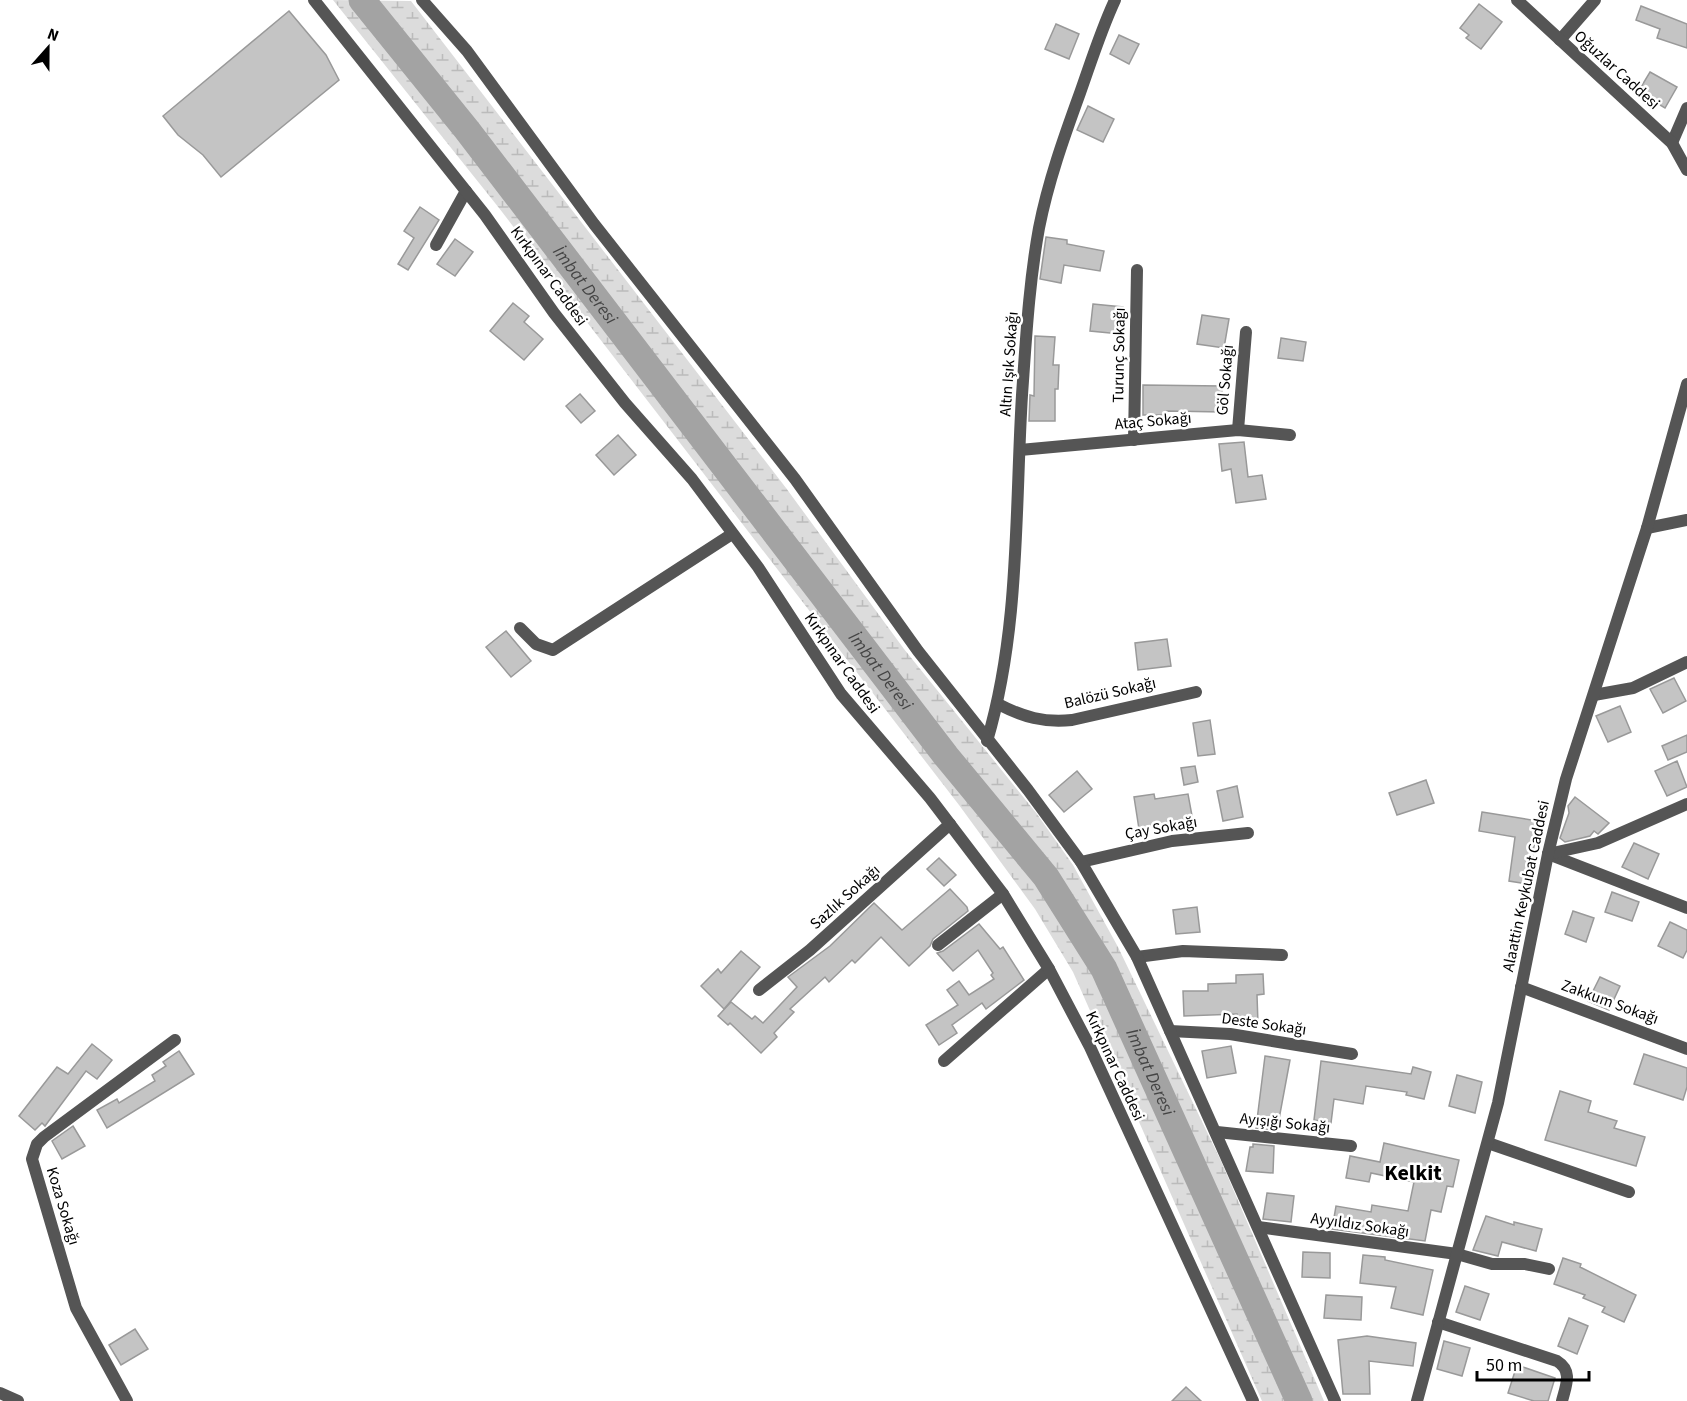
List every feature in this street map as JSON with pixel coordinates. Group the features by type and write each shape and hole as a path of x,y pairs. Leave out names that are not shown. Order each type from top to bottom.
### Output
{"street":[{"name":"Kırkpınar Caddesi","path":"314,0 466,191 554,313 625,403 692,479 758,567 841,694 950,824 1003,894 1049,969 1090,1047 1219,1334 1252,1401"},
{"path":"422,0 467,51 594,224 795,479 918,651 1028,790 1081,862 1137,957 1335,1401"},
{"name":"Altın Işık Sokağı","path":"987,741 998,704 1014,552 1027,328 1040,227 1050,182 1071,117 1115,0"},
{"name":"Oğuzlar Caddesi","path":"1516,0 1672,143 1687,170"},
{"path":"1560,40 1595,0"},
{"path":"1672,143 1687,108"},
{"path":"435,245 466,191"},
{"name":"Turunç Sokağı","path":"1134,440 1137,270"},
{"name":"Göl Sokağı","path":"1238,430 1246,332"},
{"name":"Alaattin Keykubat Caddesi","path":"1417,1401 1488,1143 1548,854 1566,779 1647,528 1687,384"},
{"name":"Ataç Sokağı","path":"1020,450 1238,430 1290,435"},
{"path":"1647,528 1687,520"},
{"path":"520,628 536,644 553,650 732,534"},
{"path":"1594,695 1633,688 1687,662"},
{"name":"Balözü Sokağı","path":"998,704 1026,717 1053,722 1072,720 1196,692"},
{"path":"1548,854 1598,843 1687,804"},
{"name":"Sazlık Sokağı","path":"759,990 810,950 950,824"},
{"name":"Çay Sokağı","path":"1081,862 1172,841 1248,833"},
{"path":"1548,854 1687,908"},
{"path":"939,945 1003,894"},
{"path":"1137,957 1183,951 1282,955"},
{"path":"944,1061 1049,969"},
{"name":"Zakkum Sokağı","path":"1521,987 1687,1048"},
{"name":"Deste Sokağı","path":"1170,1031 1230,1034 1352,1054"},
{"name":"Koza Sokağı","path":"127,1401 76,1308 32,1159 37,1144 44,1137 175,1040"},
{"name":"Ayışığı Sokağı","path":"1216,1132 1351,1146"},
{"path":"1488,1143 1629,1192"},
{"name":"Ayyıldız Sokağı","path":"1258,1227 1456,1254 1492,1264 1525,1264 1548,1269"},
{"path":"1438,1322 1557,1361 1565,1366 1568,1373 1562,1401"},
{"path":"0,1393 18,1401"}],"green space":[{"path":"333,0 411,1 786,488 904,649 1037,814 1073,865 1118,947 1221,1161 1324,1401 1262,1401 1073,972 1035,909 959,805 499,208"}],"building":[{"path":"1479,4 1502,22 1481,49 1466,38 1469,35 1460,28"},
{"path":"1641,6 1687,24 1687,48 1657,38 1660,29 1636,20"},
{"path":"289,11 326,55 339,80 221,177 203,155 178,135 163,116"},
{"path":"1056,24 1079,34 1069,59 1045,49"},
{"path":"1119,35 1139,44 1129,64 1110,54"},
{"path":"1650,72 1677,87 1665,108 1638,92"},
{"path":"1088,106 1114,119 1103,142 1077,130"},
{"path":"420,207 439,220 408,270 398,264 414,238 404,231"},
{"path":"1046,237 1067,240 1067,244 1104,251 1100,271 1064,265 1061,283 1040,279"},
{"path":"455,239 473,252 455,276 437,264"},
{"path":"513,303 529,316 524,322 543,339 524,360 490,331"},
{"path":"1093,304 1123,307 1120,334 1090,331"},
{"path":"1202,315 1229,319 1224,348 1197,344"},
{"path":"1035,336 1055,337 1053,365 1059,365 1058,389 1055,389 1055,421 1029,421 1030,395 1034,396"},
{"path":"1281,338 1306,342 1303,361 1278,358"},
{"path":"1143,385 1222,386 1222,412 1167,411 1167,415 1143,415"},
{"path":"580,394 595,411 581,423 566,406"},
{"path":"618,435 636,455 614,475 596,455"},
{"path":"1244,442 1248,477 1262,475 1266,499 1236,503 1231,469 1222,471 1219,444"},
{"path":"506,631 531,661 511,677 486,647"},
{"path":"1167,639 1171,666 1138,670 1135,643"},
{"path":"1674,678 1686,701 1663,713 1650,689"},
{"path":"1620,706 1631,732 1608,742 1596,716"},
{"path":"1210,720 1215,754 1198,756 1193,723"},
{"path":"1687,735 1687,752 1668,760 1662,746"},
{"path":"1677,761 1687,787 1667,796 1655,771"},
{"path":"1195,766 1198,782 1184,785 1181,768"},
{"path":"1077,771 1092,789 1064,812 1049,795"},
{"path":"1426,780 1434,803 1397,815 1389,793"},
{"path":"1237,786 1243,817 1223,821 1217,791"},
{"path":"1154,794 1155,799 1188,794 1193,821 1139,829 1134,797"},
{"path":"1575,797 1609,823 1598,834 1594,831 1590,836 1565,842 1560,838 1569,813 1568,806"},
{"path":"1482,812 1538,821 1528,884 1509,881 1515,837 1479,831"},
{"path":"1634,843 1659,854 1648,879 1622,867"},
{"path":"939,858 956,875 944,886 927,869"},
{"path":"950,889 968,911 933,939 930,946 909,966 881,937 855,963 852,960 829,982 825,977 790,1009 794,1012 774,1033 777,1037 761,1053 730,1023 728,1025 718,1016 731,1002 752,1019 755,1016 763,1023 797,987 788,977 830,946 874,903 902,930"},
{"path":"1612,892 1639,902 1632,921 1605,912"},
{"path":"1197,907 1200,932 1176,934 1173,910"},
{"path":"1573,911 1594,918 1586,942 1565,934"},
{"path":"1670,922 1687,930 1687,950 1683,958 1658,946"},
{"path":"979,924 1000,949 1003,947 1024,980 986,1009 982,1003 952,1025 957,1033 939,1045 926,1025 958,1005 947,990 959,981 969,995 994,979 991,975 993,973 978,950 953,971 937,953"},
{"path":"741,951 760,967 724,1009 701,986 718,969 721,973"},
{"path":"1263,974 1264,994 1257,995 1258,1024 1237,1024 1237,1014 1184,1016 1183,991 1208,991 1208,984 1236,983 1236,975"},
{"path":"1600,977 1620,986 1609,1010 1588,1001"},
{"path":"92,1044 112,1060 97,1079 86,1071 45,1126 42,1123 35,1130 19,1116 57,1067 68,1074"},
{"path":"1231,1046 1236,1073 1207,1078 1202,1051"},
{"path":"179,1051 194,1074 107,1128 97,1110 117,1099 119,1103 155,1081 152,1075 166,1066 163,1062"},
{"path":"1644,1054 1687,1068 1687,1087 1683,1100 1634,1084"},
{"path":"1265,1056 1290,1060 1277,1130 1256,1128"},
{"path":"1321,1061 1411,1074 1413,1067 1431,1072 1424,1099 1406,1095 1407,1092 1366,1086 1363,1104 1334,1099 1331,1123 1314,1120"},
{"path":"1457,1075 1482,1082 1475,1113 1449,1106"},
{"path":"1560,1091 1591,1101 1588,1112 1617,1121 1614,1128 1645,1137 1636,1166 1545,1140"},
{"path":"73,1126 85,1146 62,1159 52,1141"},
{"path":"1384,1143 1459,1160 1453,1187 1447,1186 1441,1212 1431,1210 1425,1241 1332,1229 1336,1206 1371,1212 1372,1205 1408,1211 1414,1182 1371,1173 1369,1182 1346,1178 1350,1156 1380,1162"},
{"path":"1253,1144 1274,1146 1273,1173 1246,1171 1250,1147 1253,1147"},
{"path":"1267,1193 1294,1196 1291,1222 1263,1219"},
{"path":"1486,1216 1514,1225 1514,1222 1542,1229 1536,1251 1502,1242 1498,1256 1473,1250"},
{"path":"1303,1252 1330,1253 1330,1278 1302,1277"},
{"path":"1363,1255 1385,1257 1385,1260 1433,1270 1423,1315 1391,1308 1396,1287 1360,1283"},
{"path":"1563,1258 1581,1264 1580,1267 1636,1295 1624,1322 1602,1312 1605,1307 1583,1298 1585,1295 1554,1284"},
{"path":"1465,1286 1489,1294 1480,1320 1456,1312"},
{"path":"1326,1295 1362,1297 1361,1320 1324,1318"},
{"path":"1569,1318 1588,1326 1577,1354 1558,1346"},
{"path":"135,1329 148,1349 121,1365 109,1345"},
{"path":"1367,1336 1416,1343 1413,1366 1369,1361 1370,1394 1343,1394 1338,1340"},
{"path":"1444,1341 1470,1348 1462,1376 1437,1369"},
{"path":"1517,1365 1555,1378 1548,1401 1534,1401 1508,1393"},
{"path":"1186,1387 1201,1401 1172,1401"}],"waterway":[{"name":"İmbat Deresi","path":"362,0 467,130 946,756 1046,877 1104,969 1299,1401"}],"district":[{"name":"Kelkit","path":"1413,1173"}]}
